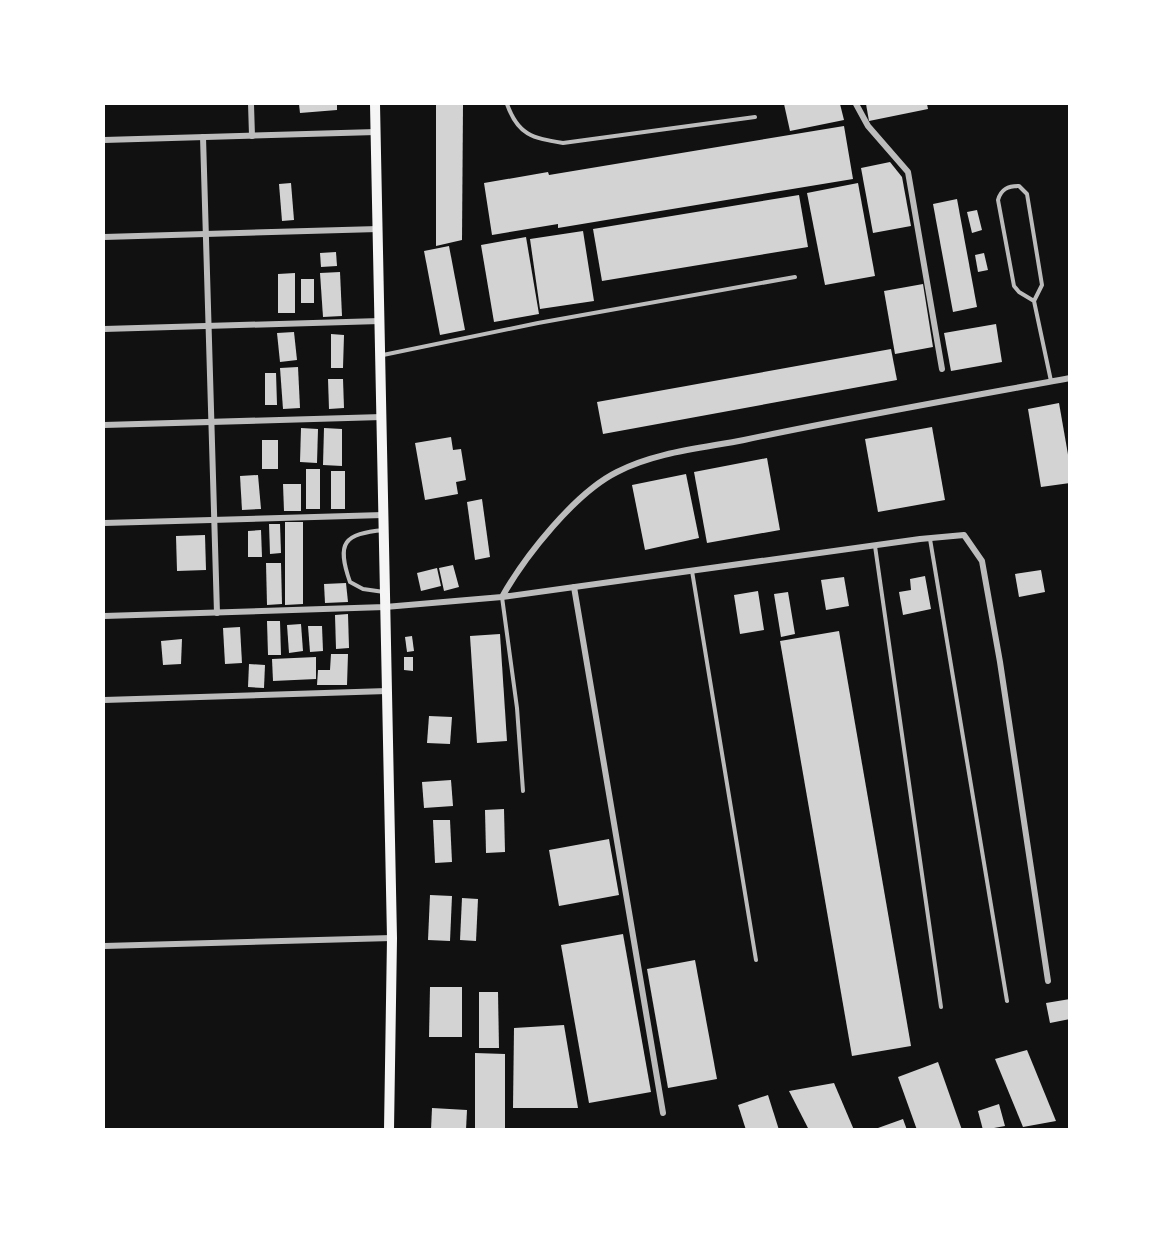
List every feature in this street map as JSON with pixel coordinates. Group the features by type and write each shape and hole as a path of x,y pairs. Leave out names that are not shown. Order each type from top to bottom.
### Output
{"main road":[{"path":"375,104 392,938 389,1130"}],"street":[{"path":"251,104 252,136"},
{"path":"856,104 868,126 908,172 942,369"},
{"path":"104,140 376,132"},
{"path":"203,137 217,613"},
{"path":"104,237 378,229"},
{"path":"104,329 380,321"},
{"path":"502,597 516,571 585,492 618,471 657,458 802,428 1070,378"},
{"path":"104,425 382,417"},
{"path":"104,523 383,515"},
{"path":"104,616 385,607 502,597 875,545 964,535 982,561 1000,662 1048,981"},
{"path":"574,587 663,1113"},
{"path":"104,700 387,692"},
{"path":"104,946 392,938"}],"lane":[{"path":"507,104 513,121 533,138 563,143 754,117"},
{"path":"1034,301 1014,286 998,200 1004,189 1013,186 1019,186 1027,194 1042,285 1034,301 1051,381"},
{"path":"380,356 538,323 795,277"},
{"path":"384,531 359,533 348,540 343,551 350,582 363,589 385,592"},
{"path":"930,538 1007,1001"},
{"path":"875,545 941,1007"},
{"path":"692,571 756,960"},
{"path":"502,597 517,708 523,790"}],"building":[{"path":"299,104 337,104 337,110 300,113"},
{"path":"436,104 463,104 462,240 436,246"},
{"path":"784,104 840,104 844,120 790,131"},
{"path":"866,104 927,104 928,109 869,121"},
{"path":"844,126 853,179 558,228 558,224 492,235 484,183 548,172 549,175"},
{"path":"890,162 902,177 911,226 873,233 861,168"},
{"path":"291,183 294,220 282,221 279,184"},
{"path":"858,183 875,276 825,285 807,193"},
{"path":"799,195 808,247 602,281 593,229"},
{"path":"957,199 977,307 953,312 933,204"},
{"path":"977,210 982,230 972,233 967,212"},
{"path":"583,231 594,301 540,309 530,239"},
{"path":"526,237 539,314 494,322 481,245"},
{"path":"449,246 465,330 440,335 424,251"},
{"path":"336,252 337,266 321,267 320,253"},
{"path":"984,253 988,270 978,272 975,255"},
{"path":"340,272 342,316 323,317 320,273"},
{"path":"295,273 295,313 278,313 278,274"},
{"path":"301,279 314,279 314,303 301,303"},
{"path":"923,284 933,347 895,354 884,291"},
{"path":"996,324 1002,362 951,371 944,333"},
{"path":"294,332 297,360 280,362 277,333"},
{"path":"331,334 344,335 343,368 331,368"},
{"path":"891,349 897,380 603,434 597,402"},
{"path":"298,367 300,408 283,409 280,368"},
{"path":"265,373 276,373 277,405 265,405"},
{"path":"328,379 343,379 344,408 329,409"},
{"path":"1059,403 1070,466 1070,483 1041,487 1028,409"},
{"path":"932,427 945,500 878,512 865,439"},
{"path":"301,428 318,429 317,463 300,462"},
{"path":"324,428 342,429 342,466 323,465"},
{"path":"451,437 453,450 461,449 466,480 456,482 458,494 425,500 415,443"},
{"path":"262,440 278,440 278,469 262,469"},
{"path":"767,458 780,530 707,543 694,472"},
{"path":"306,469 320,469 320,509 306,509"},
{"path":"331,471 345,471 345,509 331,509"},
{"path":"686,474 699,538 645,550 632,485"},
{"path":"258,475 261,509 242,510 240,476"},
{"path":"283,484 301,484 301,511 284,511"},
{"path":"482,499 490,557 475,560 467,502"},
{"path":"285,522 303,522 303,604 285,605"},
{"path":"269,524 280,524 281,553 270,554"},
{"path":"261,530 262,557 248,557 248,531"},
{"path":"205,535 206,570 177,571 176,536"},
{"path":"266,563 281,563 282,604 267,605"},
{"path":"453,565 459,587 444,591 439,568"},
{"path":"437,568 441,586 421,591 417,573"},
{"path":"1041,570 1045,592 1019,597 1015,574"},
{"path":"925,576 931,609 903,615 899,592 911,590 910,579"},
{"path":"844,577 849,606 826,610 821,580"},
{"path":"346,583 348,602 325,603 324,584"},
{"path":"758,591 764,630 740,634 734,595"},
{"path":"788,592 795,634 781,637 774,594"},
{"path":"348,614 349,648 336,649 335,615"},
{"path":"267,621 280,621 281,655 268,655"},
{"path":"301,624 303,651 289,653 287,625"},
{"path":"308,626 322,626 323,651 310,652"},
{"path":"240,627 242,663 225,664 223,628"},
{"path":"839,631 911,1046 852,1056 780,641"},
{"path":"500,634 507,741 477,743 470,636"},
{"path":"412,636 414,651 407,652 405,637"},
{"path":"182,639 181,664 163,665 161,641"},
{"path":"331,654 348,654 347,685 317,685 318,670 330,670"},
{"path":"316,657 316,679 273,681 272,659"},
{"path":"404,657 413,657 413,671 404,670"},
{"path":"249,664 265,665 264,688 248,687"},
{"path":"429,716 452,717 450,744 427,743"},
{"path":"451,780 453,806 424,808 422,782"},
{"path":"504,809 505,852 486,853 485,810"},
{"path":"433,820 450,820 452,862 435,863"},
{"path":"609,839 619,895 559,906 549,850"},
{"path":"430,895 452,896 450,941 428,940"},
{"path":"462,898 478,899 476,941 460,940"},
{"path":"623,934 651,1092 589,1103 561,945"},
{"path":"695,960 717,1079 668,1088 647,969"},
{"path":"430,987 462,987 462,1037 429,1037"},
{"path":"479,992 498,992 499,1048 479,1048"},
{"path":"1070,999 1070,1019 1050,1023 1046,1003"},
{"path":"564,1025 578,1108 513,1108 514,1028"},
{"path":"1027,1050 1056,1121 1023,1127 995,1059"},
{"path":"475,1053 505,1054 505,1130 475,1130"},
{"path":"938,1062 962,1130 917,1130 898,1077"},
{"path":"834,1083 854,1130 809,1130 789,1091"},
{"path":"768,1095 779,1130 746,1130 738,1105"},
{"path":"999,1104 1005,1126 983,1130 978,1111"},
{"path":"432,1108 467,1110 466,1130 431,1130"},
{"path":"903,1119 907,1130 879,1130 878,1128"}]}
